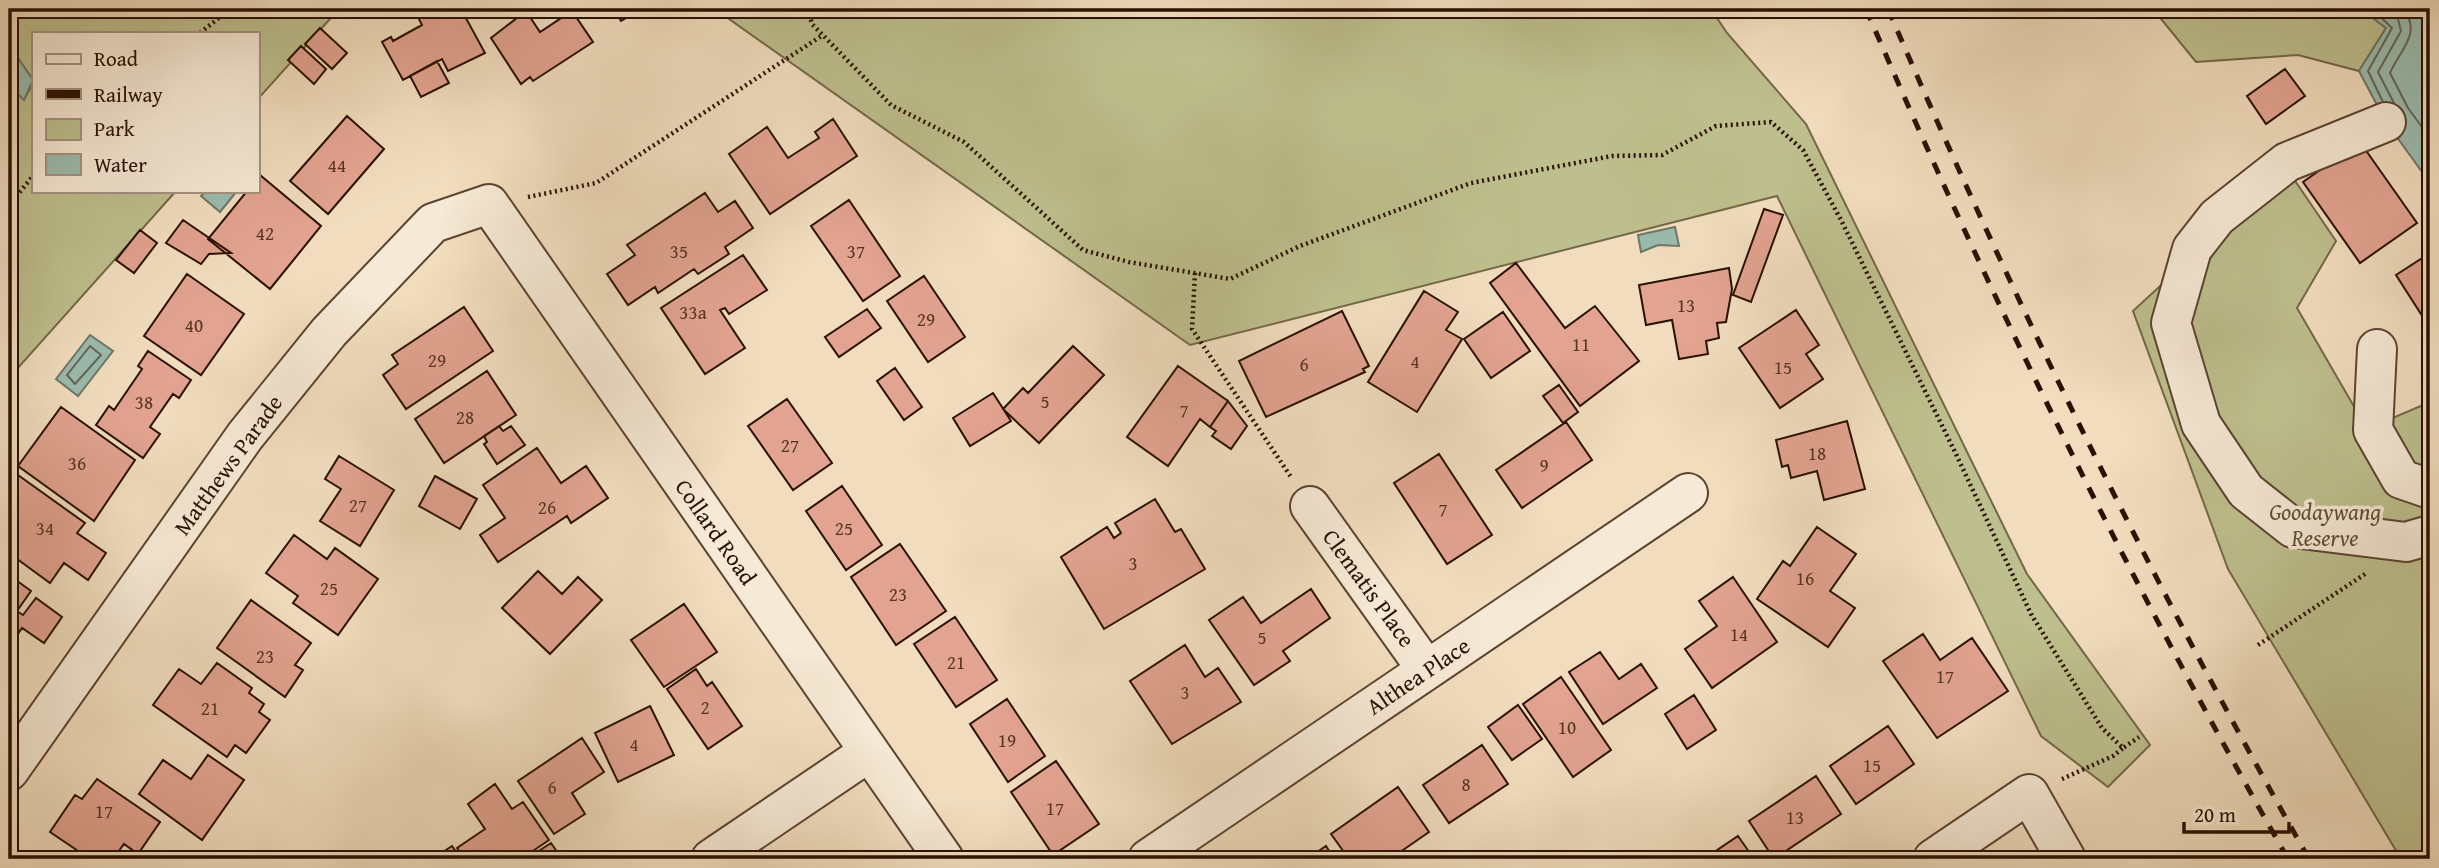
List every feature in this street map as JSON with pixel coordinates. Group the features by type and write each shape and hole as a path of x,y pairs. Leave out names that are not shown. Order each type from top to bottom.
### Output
{"street":[{"path":"2386,122 2287,162 2217,217 2192,248 2171,323 2202,424 2246,491 2293,528 2418,539"},
{"name":"Collard Road","path":"489,204 944,859"},
{"name":"Matthews Parade","path":"9,771 245,436 329,332 433,223 489,204"},
{"path":"2377,349 2373,430 2401,479 2430,489"},
{"name":"Althea Place","path":"1147,859 1688,493"},
{"name":"Clematis Place","path":"1310,506 1427,670"},
{"path":"711,859 869,752"},
{"path":"1933,859 2029,794 2066,859"}],"path":[{"path":"201,32 230,9"},
{"path":"808,9 812,24 891,105 964,142 1083,250 1129,262 1230,279 1300,246 1471,183 1612,156 1662,155 1716,126 1771,122 1803,150 1841,220 2031,614 2102,728 2123,748"},
{"path":"489,204 596,183 822,35"},
{"path":"9,205 32,177"},
{"path":"1195,273 1192,329 1310,506"},
{"path":"2258,645 2418,539"},
{"path":"2029,794 2113,756 2139,737"}],"green space":[{"path":"9,9 339,9 259,98 259,32 32,32 32,79 9,45"},
{"path":"715,9 1711,9 1727,33 1806,124 2027,574 2150,745 2108,787 2041,736 1777,196 1190,345"},
{"path":"2153,9 2361,9 2386,28 2359,71 2298,55 2196,62"},
{"path":"9,85 24,99 32,86 32,192 175,192 9,378"},
{"name":"Goodaywang Reserve","path":"2287,169 2336,241 2297,308 2367,429 2430,402 2430,859 2401,859 2228,569 2133,311"}],"water":[{"path":"2361,9 2430,9 2430,183 2386,122 2359,71 2386,28"},
{"path":"9,45 32,82 24,100 9,85"},
{"path":"205,192 236,192 220,212 201,196"},
{"path":"1675,227 1679,246 1658,245 1641,252 1638,235"},
{"path":"90,335 113,351 78,396 56,379"}],"building":[{"path":"414,9 461,9 485,53 448,71 442,59 403,80 382,42 391,37 393,41 422,25"},
{"path":"614,9 642,9 621,21"},
{"path":"526,11 540,32 572,11 593,42 533,81 530,77 521,84 491,38"},
{"path":"320,28 347,53 332,69 305,44"},
{"path":"301,46 326,69 314,84 288,60"},
{"path":"437,61 449,83 421,97 410,76"},
{"path":"2285,69 2305,96 2266,124 2247,96"},
{"path":"347,116 384,149 328,214 290,181"},
{"path":"833,119 857,156 770,214 729,154 767,127 788,158 819,138 815,132"},
{"path":"2360,142 2417,223 2360,263 2303,182"},
{"path":"260,175 321,226 270,289 208,239 246,192 259,192"},
{"path":"705,193 718,212 735,201 753,228 725,247 729,254 698,274 694,269 658,293 655,287 628,305 607,274 635,255 627,245"},
{"path":"849,200 900,276 863,301 811,226"},
{"path":"1764,209 1783,215 1751,302 1733,295"},
{"path":"183,220 231,253 209,254 201,264 166,243"},
{"path":"140,230 157,243 134,273 116,260"},
{"path":"2430,253 2430,328 2396,275"},
{"path":"743,255 767,290 729,314 725,308 720,310 745,348 705,374 661,308"},
{"path":"1516,263 1565,328 1595,306 1639,361 1580,406 1490,283"},
{"path":"1729,268 1732,289 1726,322 1717,323 1719,338 1706,341 1708,354 1679,359 1672,320 1646,325 1639,285"},
{"path":"187,274 244,314 201,375 144,336"},
{"path":"924,276 965,337 928,362 887,301"},
{"path":"1424,291 1458,312 1446,330 1462,339 1417,412 1368,382"},
{"path":"464,307 493,351 406,409 383,375 398,364 392,355"},
{"path":"867,309 881,328 839,357 825,337"},
{"path":"1796,310 1819,345 1806,354 1823,379 1780,408 1739,348"},
{"path":"1342,311 1369,366 1363,369 1365,372 1266,417 1239,361"},
{"path":"1503,312 1530,351 1491,378 1464,339"},
{"path":"1073,346 1104,375 1039,443 1003,409 1023,388 1028,393"},
{"path":"148,351 191,380 179,398 173,394 150,427 160,434 143,458 96,425 109,406 114,410 142,369 138,366"},
{"path":"1178,366 1228,401 1210,427 1200,419 1168,466 1127,437"},
{"path":"895,368 922,407 904,420 877,381"},
{"path":"487,371 516,415 444,463 415,419"},
{"path":"1559,385 1578,412 1563,423 1543,396"},
{"path":"993,393 1011,421 970,446 953,418"},
{"path":"787,399 832,463 793,490 748,426"},
{"path":"1228,401 1247,426 1231,449 1212,436 1216,431 1210,427"},
{"path":"61,407 135,460 94,521 18,466"},
{"path":"1847,421 1865,489 1824,500 1817,471 1791,478 1788,465 1782,467 1776,440"},
{"path":"1566,422 1592,460 1522,508 1496,470"},
{"path":"499,426 503,431 511,426 525,445 497,464 484,444 487,442 484,436"},
{"path":"537,448 561,483 586,466 608,498 571,523 567,516 498,562 480,535 505,518 483,485"},
{"path":"1439,454 1492,535 1447,564 1394,483"},
{"path":"339,456 394,490 360,546 320,521 341,489 325,479"},
{"path":"18,475 85,523 77,533 106,553 88,580 64,563 50,583 9,553 9,487"},
{"path":"435,476 477,499 460,529 419,506"},
{"path":"842,486 882,545 846,570 806,511"},
{"path":"1155,499 1175,532 1181,529 1205,569 1104,629 1061,557 1107,527 1114,538 1121,533 1115,523"},
{"path":"1817,527 1856,554 1830,591 1855,608 1828,647 1757,599 1783,561 1790,566"},
{"path":"294,535 327,559 335,548 378,579 338,635 293,603 298,596 266,573"},
{"path":"900,544 946,611 896,645 851,577"},
{"path":"538,571 562,594 578,577 602,600 550,654 502,608"},
{"path":"9,575 31,591 17,611 23,615 36,598 62,617 44,643 22,628 9,647"},
{"path":"1733,577 1777,642 1712,688 1685,649 1717,626 1699,601"},
{"path":"1311,589 1330,618 1283,651 1290,661 1254,685 1209,620 1243,597 1261,623"},
{"path":"251,600 311,643 295,665 303,670 285,697 217,648"},
{"path":"684,604 717,652 664,687 631,640"},
{"path":"955,617 997,680 956,707 914,644"},
{"path":"1923,634 1940,660 1972,638 2008,691 1937,738 1883,661"},
{"path":"1185,645 1205,677 1218,668 1241,702 1172,744 1130,681"},
{"path":"1600,652 1619,679 1641,664 1657,688 1603,724 1569,672"},
{"path":"217,663 252,688 249,693 264,704 259,712 270,720 246,753 235,745 227,757 153,705 179,669 201,684"},
{"path":"696,669 707,686 712,682 742,726 708,749 667,689"},
{"path":"1561,677 1611,750 1573,777 1523,704"},
{"path":"1694,695 1716,730 1687,749 1665,714"},
{"path":"1007,699 1045,756 1008,782 970,724"},
{"path":"1518,705 1542,739 1512,760 1488,727"},
{"path":"650,706 674,755 618,782 595,733"},
{"path":"1888,726 1914,764 1856,804 1830,766"},
{"path":"582,738 604,772 572,793 585,814 554,834 518,781"},
{"path":"1482,745 1508,784 1449,823 1423,785"},
{"path":"208,755 244,780 202,840 139,794 163,760 191,779"},
{"path":"1056,761 1099,824 1053,855 1011,792"},
{"path":"1816,776 1841,814 1774,859 1749,821"},
{"path":"97,779 160,822 138,854 124,844 113,859 90,859 50,832 75,795 82,799"},
{"path":"495,784 512,809 523,802 549,840 524,857 525,859 465,859 457,848 485,829 468,804"},
{"path":"1398,787 1429,832 1390,859 1349,859 1331,834"},
{"path":"1738,836 1754,859 1704,859"},
{"path":"551,843 562,859 528,858"},
{"path":"452,846 461,859 432,859"},
{"path":"1326,846 1334,859 1307,859"}],"railway":[{"path":"1866,9 1963,226 2065,440 2173,651 2288,859"},
{"path":"1888,9 1985,226 2087,440 2195,651 2309,859"}]}
